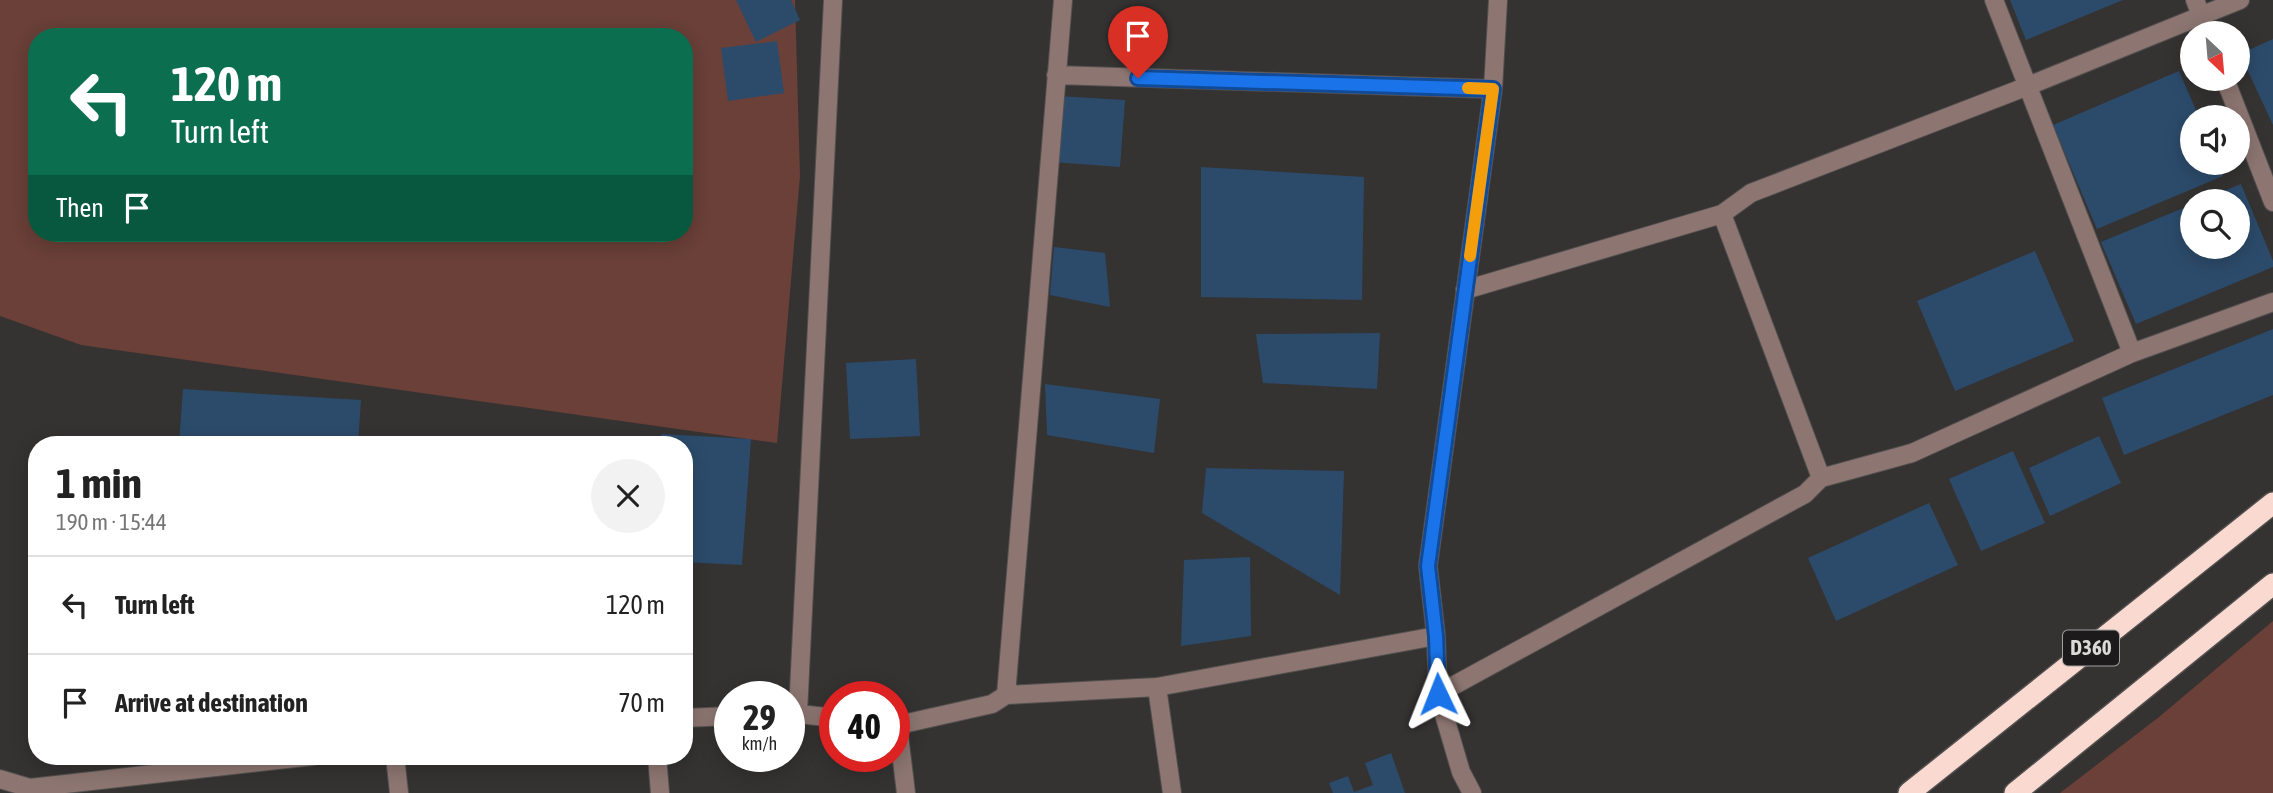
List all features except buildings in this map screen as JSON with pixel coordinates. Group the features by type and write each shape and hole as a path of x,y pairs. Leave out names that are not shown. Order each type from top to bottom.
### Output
{"highway":[{"name":"D360","path":"1909,793 2273,503"},
{"name":"D360","path":"2015,793 2273,584"}],"street":[{"path":"796,681 833,0"},
{"path":"1006,695 1063,0"},
{"path":"1472,793 1461,772 1438,694 1436,636 1428,566 1493,89 1498,0"},
{"path":"1994,0 2132,353"},
{"path":"1465,290 1722,214 1751,193 2028,86 2198,8 2240,0"},
{"path":"1056,75 1493,89"},
{"path":"2230,91 2273,202"},
{"path":"1722,214 1821,478"},
{"path":"1438,694 1805,494 1821,478 1912,453 2132,353 2273,302"},
{"path":"910,723 992,705 1006,695 1157,687 1436,636"},
{"path":"1157,687 1172,793"},
{"path":"693,718 714,717"},
{"path":"0,779 30,791 240,765"},
{"path":"396,765 399,793"},
{"path":"658,765 660,793"},
{"path":"903,772 906,793"}],"shaded area":[{"path":"0,0 795,0 800,176 777,443 81,345 0,316"},
{"path":"2273,621 2273,793 2060,793 2159,717"}],"slow traffic":[{"path":"1468,88 1493,89 1470,256"}],"route":[{"path":"1138,78 1493,89 1428,566 1436,636 1438,694"}]}
